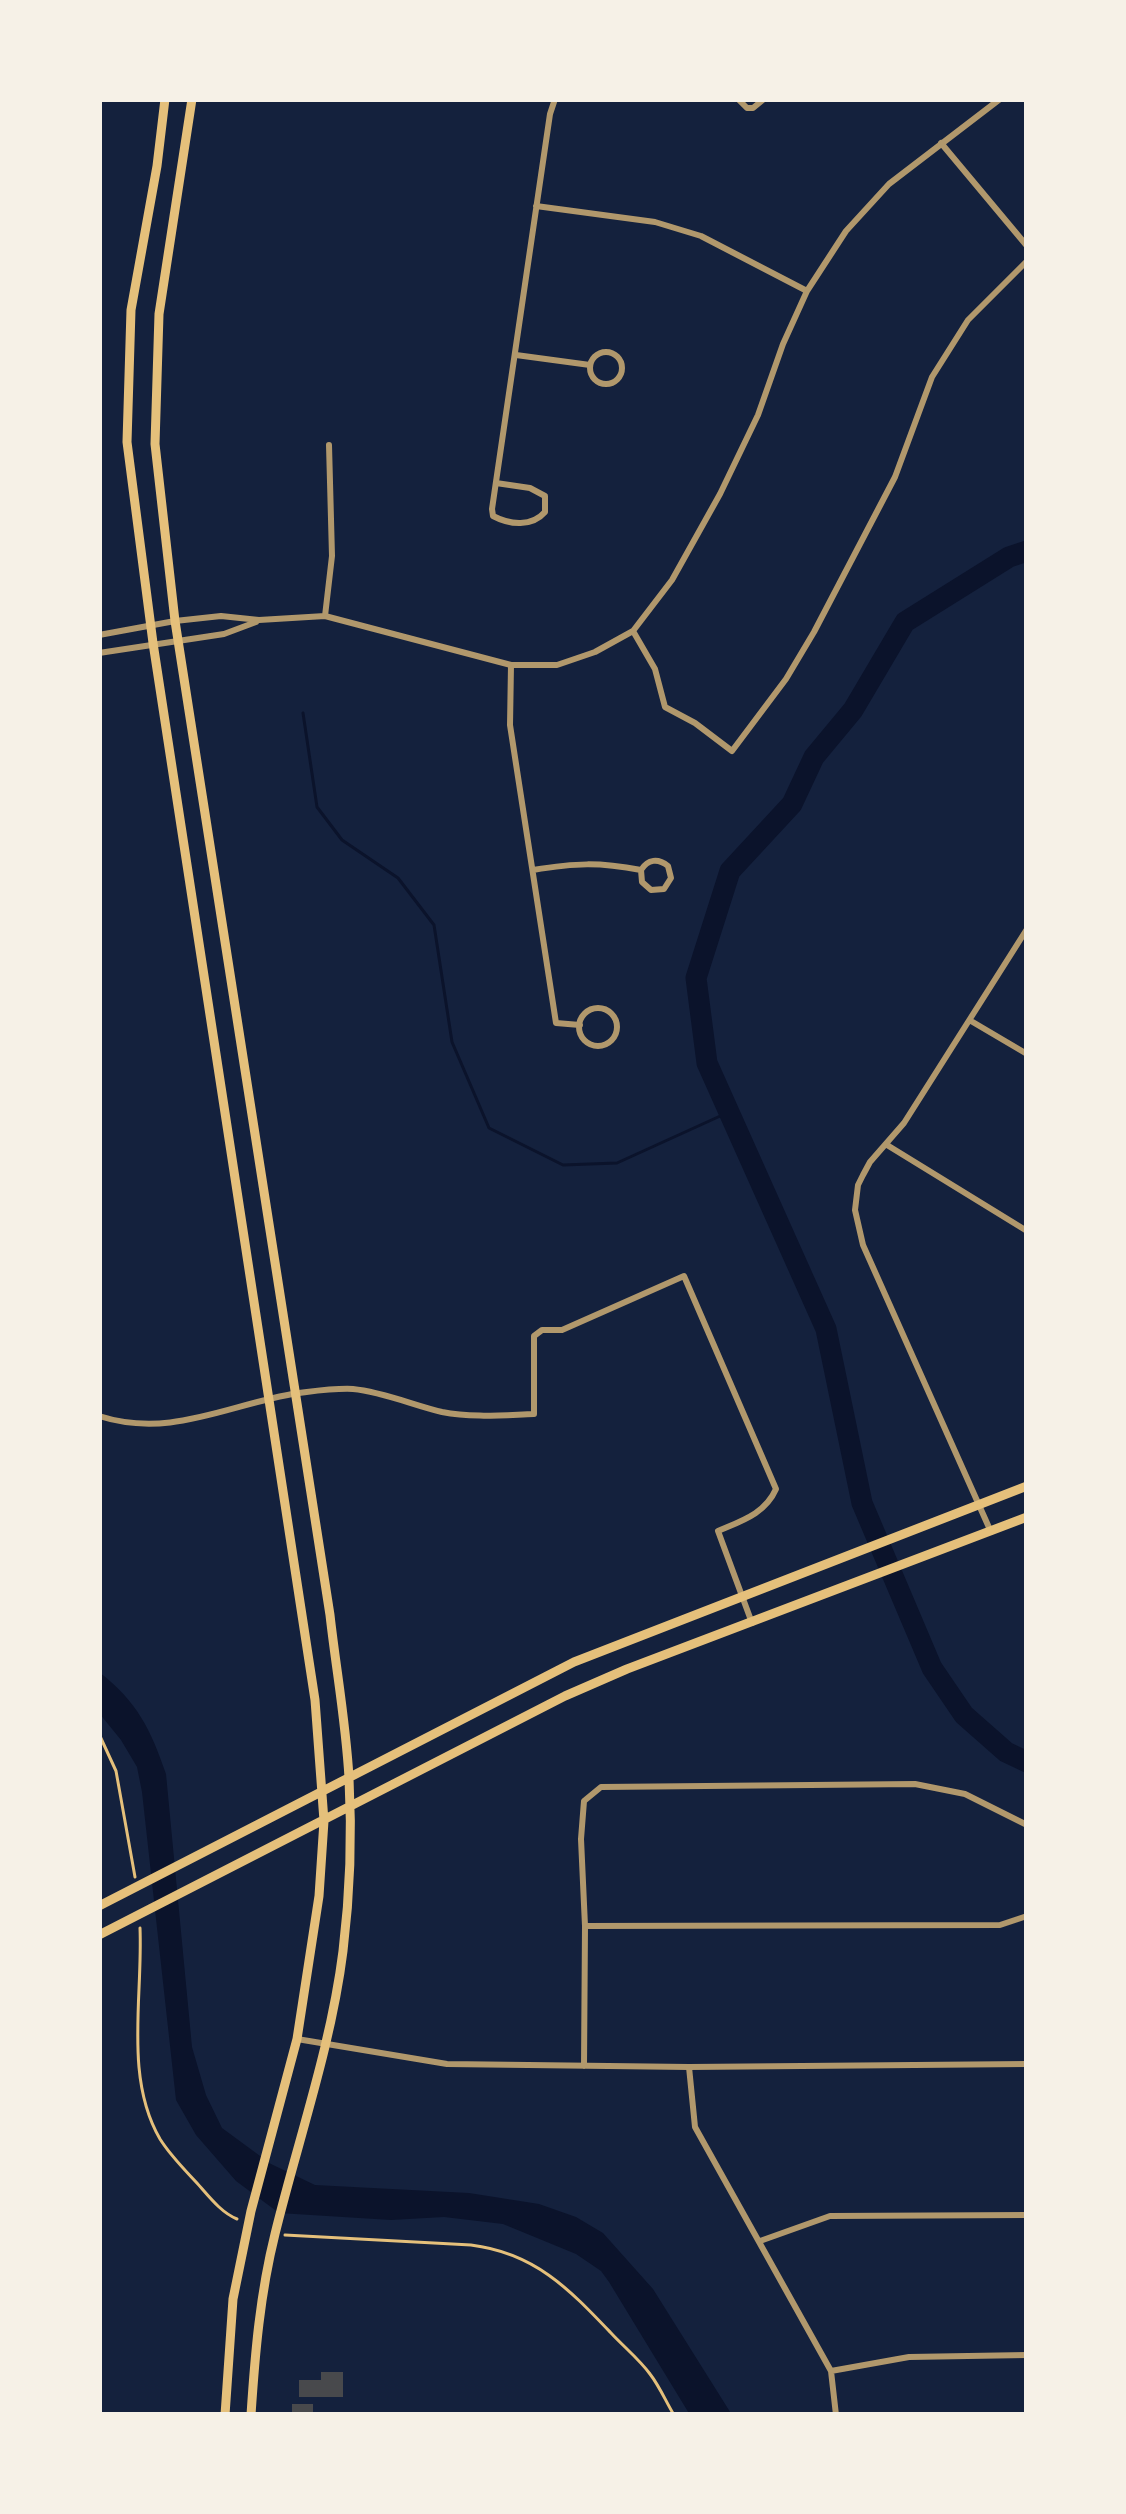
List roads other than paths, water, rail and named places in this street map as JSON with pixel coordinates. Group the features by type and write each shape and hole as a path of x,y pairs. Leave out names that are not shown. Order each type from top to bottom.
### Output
{"main road":[{"path":"165,99 131,310 127,442 150,626 315,1700 324,1821 319,1896 298,2039 251,2211 233,2299 225,2415"},
{"path":"192,99 159,314 155,444 178,639 330,1615 349,1778 349,1888 343,1949 326,2043 279,2220 257,2333 251,2415"},
{"path":"131,310 159,314"},
{"path":"127,442 155,444"},
{"path":"176,798 202,794"},
{"path":"202,961 228,957"},
{"path":"235,1180 263,1176"},
{"path":"99,1906 574,1662 1027,1486"},
{"path":"99,1935 565,1696 1027,1517"},
{"path":"292,1556 319,1548"},
{"path":"495,1704 509,1725"}],"street":[{"path":"496,483 538,490 545,496 545,512 523,523 494,516 496,483 536,206 555,99"},
{"path":"738,99 747,108 764,99"},
{"path":"99,635 221,616 260,620 325,616 512,665 557,664 596,652 633,631 672,580 720,494 758,415 807,291 846,232 889,184 1000,99"},
{"path":"940,142 1027,246"},
{"path":"536,206 655,222 701,236 807,291"},
{"path":"633,631 655,669 665,707 733,751 786,680 814,632 895,477 932,377 968,320 1027,261"},
{"path":"602,352 611,352 622,366 614,382 605,384 591,374 590,365 602,352"},
{"path":"516,355 590,365"},
{"path":"325,616 332,556 329,445"},
{"path":"99,653 224,634 260,620"},
{"path":"512,665 510,725 556,1023 580,1025"},
{"path":"650,861 663,862 671,872 668,884 658,891 646,888 641,870 650,861"},
{"path":"532,870 599,862 641,870"},
{"path":"991,1532 872,1266 855,1210 858,1185 870,1162 904,1123 1027,929"},
{"path":"602,1009 616,1020 617,1033 604,1046 592,1045 582,1037 580,1025 590,1011 602,1009"},
{"path":"971,1021 1027,1054"},
{"path":"886,1145 1027,1231"},
{"path":"99,1416 148,1424 196,1420 296,1394 350,1389 446,1413 534,1414 534,1336 542,1330 562,1330 684,1276 776,1489 770,1502 754,1515 718,1531 752,1623"},
{"path":"584,2066 581,1839 584,1801 601,1787 915,1784 965,1794 1027,1825"},
{"path":"585,1926 1000,1925 1027,1916"},
{"path":"298,2039 447,2064 1027,2065"},
{"path":"689,2067 695,2127 831,2371 836,2415"},
{"path":"760,2241 830,2216 1027,2215"},
{"path":"831,2371 909,2357 1027,2355"}],"water":[{"path":"99,1672 141,1717 166,1774 192,2047 222,2128 271,2164 315,2185 469,2193 539,2204 576,2217 603,2233 653,2289 732,2415 690,2415 609,2282 576,2254 503,2224 444,2217 391,2220 279,2213 236,2181 196,2135 176,2100 137,1767 99,1713"}],"waterway":[{"path":"1027,551 1009,557 905,622 853,710 814,757 792,804 730,871 696,978 707,1063 826,1329 862,1503 932,1668 964,1715 1006,1752 1027,1762"},
{"path":"303,713 317,807 342,840 398,878 434,925 452,1042 489,1128 563,1165 617,1163 729,1112"}]}
